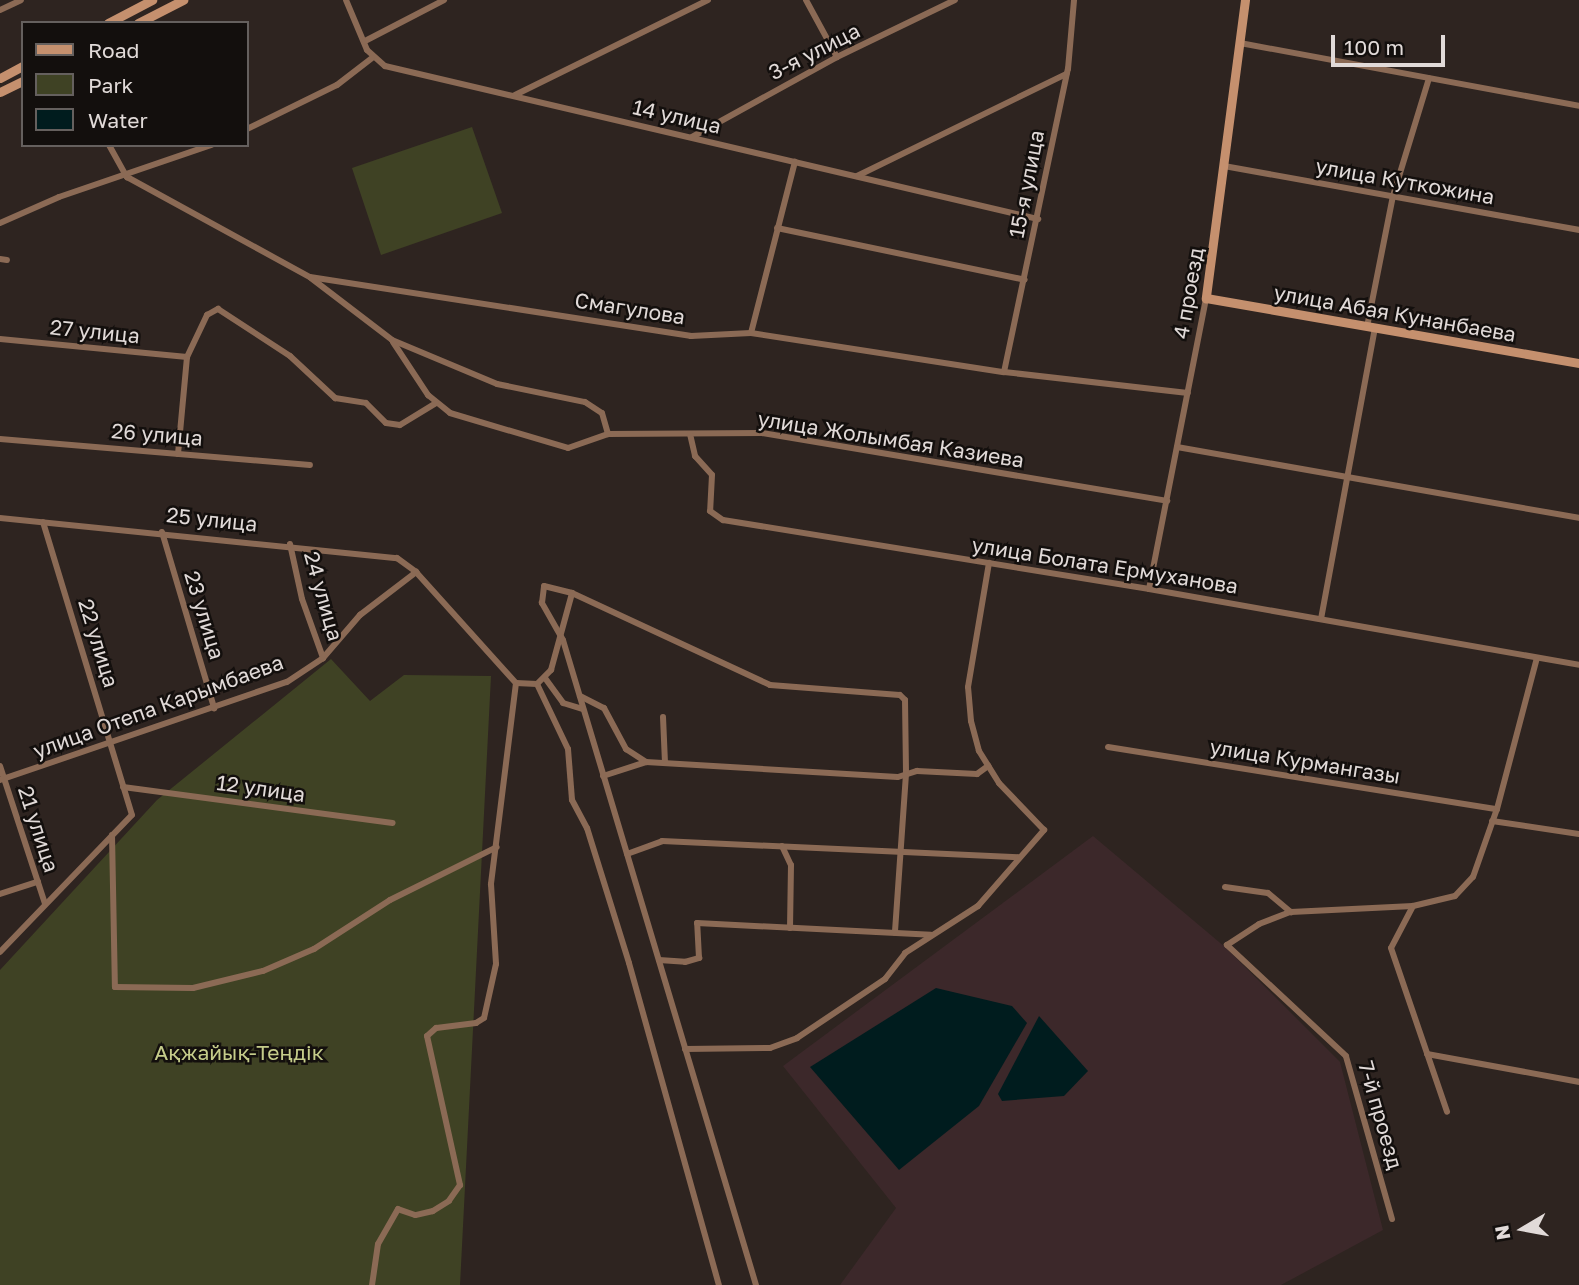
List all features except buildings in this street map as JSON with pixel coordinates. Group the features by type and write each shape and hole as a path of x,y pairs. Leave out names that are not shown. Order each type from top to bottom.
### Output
{"street":[{"path":"0,10 21,0"},
{"path":"128,12 137,0"},
{"path":"112,21 153,0 159,12"},
{"path":"142,21 183,0"},
{"path":"248,129 337,85 372,58 346,0"},
{"path":"365,41 444,0"},
{"path":"513,95 708,0"},
{"path":"806,0 837,57"},
{"name":"3-я улица","path":"692,138 837,57 955,0"},
{"name":"15-я улица","path":"1004,372 1038,219 1066,74 1074,0"},
{"name":"4 проезд","path":"1149,589 1206,298 1245,0"},
{"path":"1240,43 1579,106"},
{"name":"14 улица","path":"372,58 384,66 1038,219"},
{"path":"0,78 21,67"},
{"path":"857,176 1066,74"},
{"path":"1321,620 1393,196 1429,78"},
{"path":"0,92 21,82"},
{"path":"110,147 127,177"},
{"path":"0,223 59,197 127,177 206,147"},
{"path":"751,333 795,162"},
{"name":"улица Куткожина","path":"1224,166 1579,230"},
{"name":"Смагулова","path":"127,177 310,277 691,336 751,333 1004,372 1188,393"},
{"path":"777,228 1025,280"},
{"name":"улица Жолымбая Казиева","path":"310,277 392,340 498,384 585,402 602,413 608,434"},
{"name":"улица Абая Кунанбаева","path":"1206,298 1579,363"},
{"path":"178,454 187,357 207,315 225,310 290,356 335,398 366,403 386,423 400,425 436,403"},
{"name":"27 улица","path":"0,339 187,357"},
{"name":"улица Жолымбая Казиева","path":"392,340 436,403 450,412 506,432 568,448 608,434 762,433 1167,501"},
{"name":"улица Болата Ермуханова","path":"690,434 695,457 712,475 710,511 723,520 1149,589 1579,666"},
{"name":"26 улица","path":"0,439 310,464"},
{"path":"1177,447 1579,518"},
{"name":"25 улица","path":"0,518 290,544 397,558 416,572"},
{"name":"22 улица","path":"43,522 132,815 112,835"},
{"name":"23 улица","path":"162,532 214,708"},
{"name":"24 улица","path":"290,544 302,599 323,658"},
{"path":"685,1049 770,1048 797,1038 885,979 905,953 978,905 1044,830 999,783 988,766 971,721 968,687 989,563"},
{"path":"416,572 516,683 537,684 545,678 563,640 572,593"},
{"name":"улица Отепа Карымбаева","path":"2,779 287,682 323,658 360,615 416,572"},
{"path":"756,1285 563,640 540,593 544,586 553,586 572,593 770,685 900,695 906,707 906,774 895,933"},
{"path":"1224,887 1268,894 1291,912 1413,906 1455,896 1473,877 1497,809 1537,658"},
{"path":"545,678 563,703 583,709"},
{"path":"372,1285 378,1244 398,1209 415,1215 433,1211 449,1201 460,1185 427,1036 436,1028 476,1023 484,1018 496,964 491,884 516,683"},
{"path":"537,684 568,749 572,800 587,828 626,952 719,1285"},
{"path":"580,696 604,708 626,749 646,761 906,774 917,771 977,775 988,766"},
{"path":"663,717 665,763"},
{"name":"улица Курмангазы","path":"1108,747 1497,809"},
{"path":"603,776 646,761"},
{"name":"21 улица","path":"0,766 2,779 45,904"},
{"name":"12 улица","path":"123,787 393,823"},
{"path":"1492,821 1579,834"},
{"path":"112,835 115,987 193,988 263,971 314,950 390,900 497,847"},
{"path":"0,952 112,835"},
{"path":"627,855 662,841 1019,856"},
{"path":"782,846 791,865 790,928"},
{"path":"0,894 38,882"},
{"path":"1413,906 1391,948 1447,1111"},
{"name":"7-й проезд","path":"1291,912 1259,924 1227,945 1346,1056 1392,1219"},
{"path":"659,960 699,958 697,923 933,935"},
{"path":"1427,1054 1579,1082"}],"shaded area":[{"path":"1093,836 1225,947 1340,1062 1383,1230 1281,1285 840,1285 896,1208 783,1066"}],"green space":[{"path":"472,127 502,213 381,255 352,168"},
{"name":"Ақжайық-Теңдік","path":"331,659 370,701 404,675 491,676 460,1285 0,1285 0,970 157,800"}],"water":[{"path":"936,988 1012,1006 1027,1023 979,1106 899,1170 810,1067"},
{"path":"1039,1016 1088,1071 1064,1096 1002,1101 998,1094"}]}
